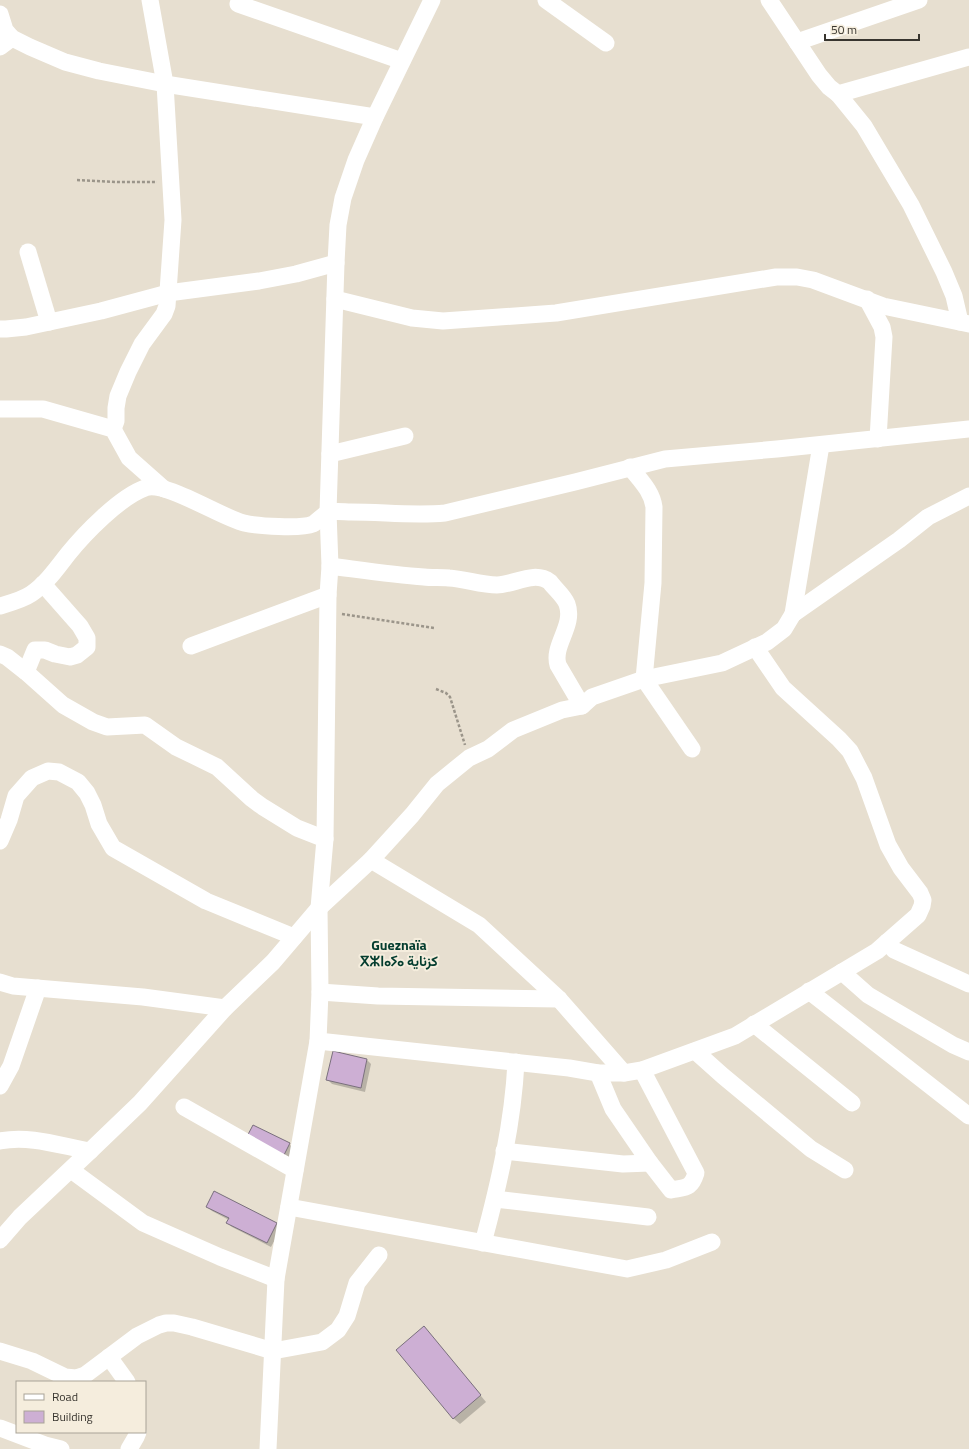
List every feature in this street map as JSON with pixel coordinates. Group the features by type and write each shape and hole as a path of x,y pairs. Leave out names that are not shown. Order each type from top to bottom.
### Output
{"street":[{"path":"113,429 116,420 118,396 123,384 142,344 164,314 167,306 173,220 171,182 165,84 150,0"},
{"path":"268,1449 276,1279 318,1041 320,992 319,908 325,839 327,612 330,566 328,512 338,226 343,198 356,160 375,117 432,0"},
{"path":"546,0 606,43"},
{"path":"769,0 819,75 838,94 864,126 911,205 944,272 965,323"},
{"path":"797,42 919,0"},
{"path":"238,4 402,61"},
{"path":"0,14 5,30 6,43 65,62 99,71 165,84 375,117"},
{"path":"838,94 969,57"},
{"path":"28,252 49,322"},
{"path":"0,328 26,327 101,311 168,293 259,281 296,274 336,263"},
{"path":"336,299 412,318 443,321 556,313 776,277 797,277 813,280 889,307 965,323"},
{"path":"867,299 882,327 884,337 878,439"},
{"path":"0,410 43,409 113,429 129,458 164,489"},
{"path":"0,606 30,595 43,584 78,543 115,507 135,493 147,487 164,489 243,523 300,526 312,524 328,512 371,512 426,515 445,513 665,459 821,445 969,429"},
{"path":"330,454 405,436"},
{"path":"0,1240 20,1217 140,1103 225,1008 273,962 319,908 371,860 412,815 436,784 469,758 488,749 512,730 562,710 582,706 592,697 644,679 722,663 767,642 784,629 793,614 821,445"},
{"path":"630,467 653,498 654,507 653,583 644,679 692,749"},
{"path":"793,614 899,540 928,517 969,496"},
{"path":"330,566 424,577 448,578 496,585 505,585 537,577 546,579 567,605 567,629 556,658 558,665 582,706"},
{"path":"26,672 35,650 45,650 70,657 77,655 87,647 87,638 80,626 43,584"},
{"path":"191,646 328,595"},
{"path":"318,1041 569,1068 598,1073 624,1073 642,1070 734,1036 877,951 918,915 923,900 901,868 888,845 864,778 850,751 821,722 783,688 755,647"},
{"path":"0,654 7,656 63,706 93,722 107,727 145,726 176,747 217,767 252,799 297,828 325,839"},
{"path":"0,841 9,820 16,796 32,778 48,771 59,772 78,782 87,793 93,805 99,824 113,848 206,901 294,937"},
{"path":"371,860 478,924 559,999 624,1073"},
{"path":"887,942 894,950 969,984"},
{"path":"842,972 868,995 953,1045 969,1052"},
{"path":"0,982 13,986 143,997 225,1008"},
{"path":"0,1086 11,1066 38,988"},
{"path":"809,991 969,1116"},
{"path":"320,992 378,996 559,999"},
{"path":"754,1024 852,1103"},
{"path":"694,1051 811,1149 845,1170"},
{"path":"483,1242 494,1199 515,1091 516,1062"},
{"path":"598,1073 614,1109 650,1163 671,1190 689,1186 693,1181 696,1172 642,1070"},
{"path":"184,1107 295,1170"},
{"path":"0,1141 15,1140 43,1142 90,1151"},
{"path":"504,1151 623,1164 650,1163"},
{"path":"71,1170 143,1223 220,1257 276,1279"},
{"path":"494,1199 648,1217"},
{"path":"289,1207 627,1269 666,1260 712,1242"},
{"path":"0,1351 32,1361 65,1377 76,1378 85,1375 137,1336 166,1323 174,1323 192,1327 273,1351 322,1342 338,1330 347,1316 357,1283 380,1255"},
{"path":"109,1357 126,1381"},
{"path":"0,1428 45,1445 61,1449"},
{"path":"129,1449 138,1433"}],"path":[{"path":"77,180 140,183 171,182"},
{"path":"327,612 434,628"},
{"path":"436,689 446,693 450,697 469,758"}],"building":[{"path":"333,1051 367,1059 361,1088 326,1080"},
{"path":"253,1125 290,1143 280,1163 243,1144"},
{"path":"214,1191 277,1223 267,1243 226,1223 229,1218 206,1207"},
{"path":"424,1326 481,1395 453,1419 396,1350"}],"district":[{"name":"Gueznaïa ⴳⵣⵏⴰⵢⴰ كزناية","path":"399,952"}]}
